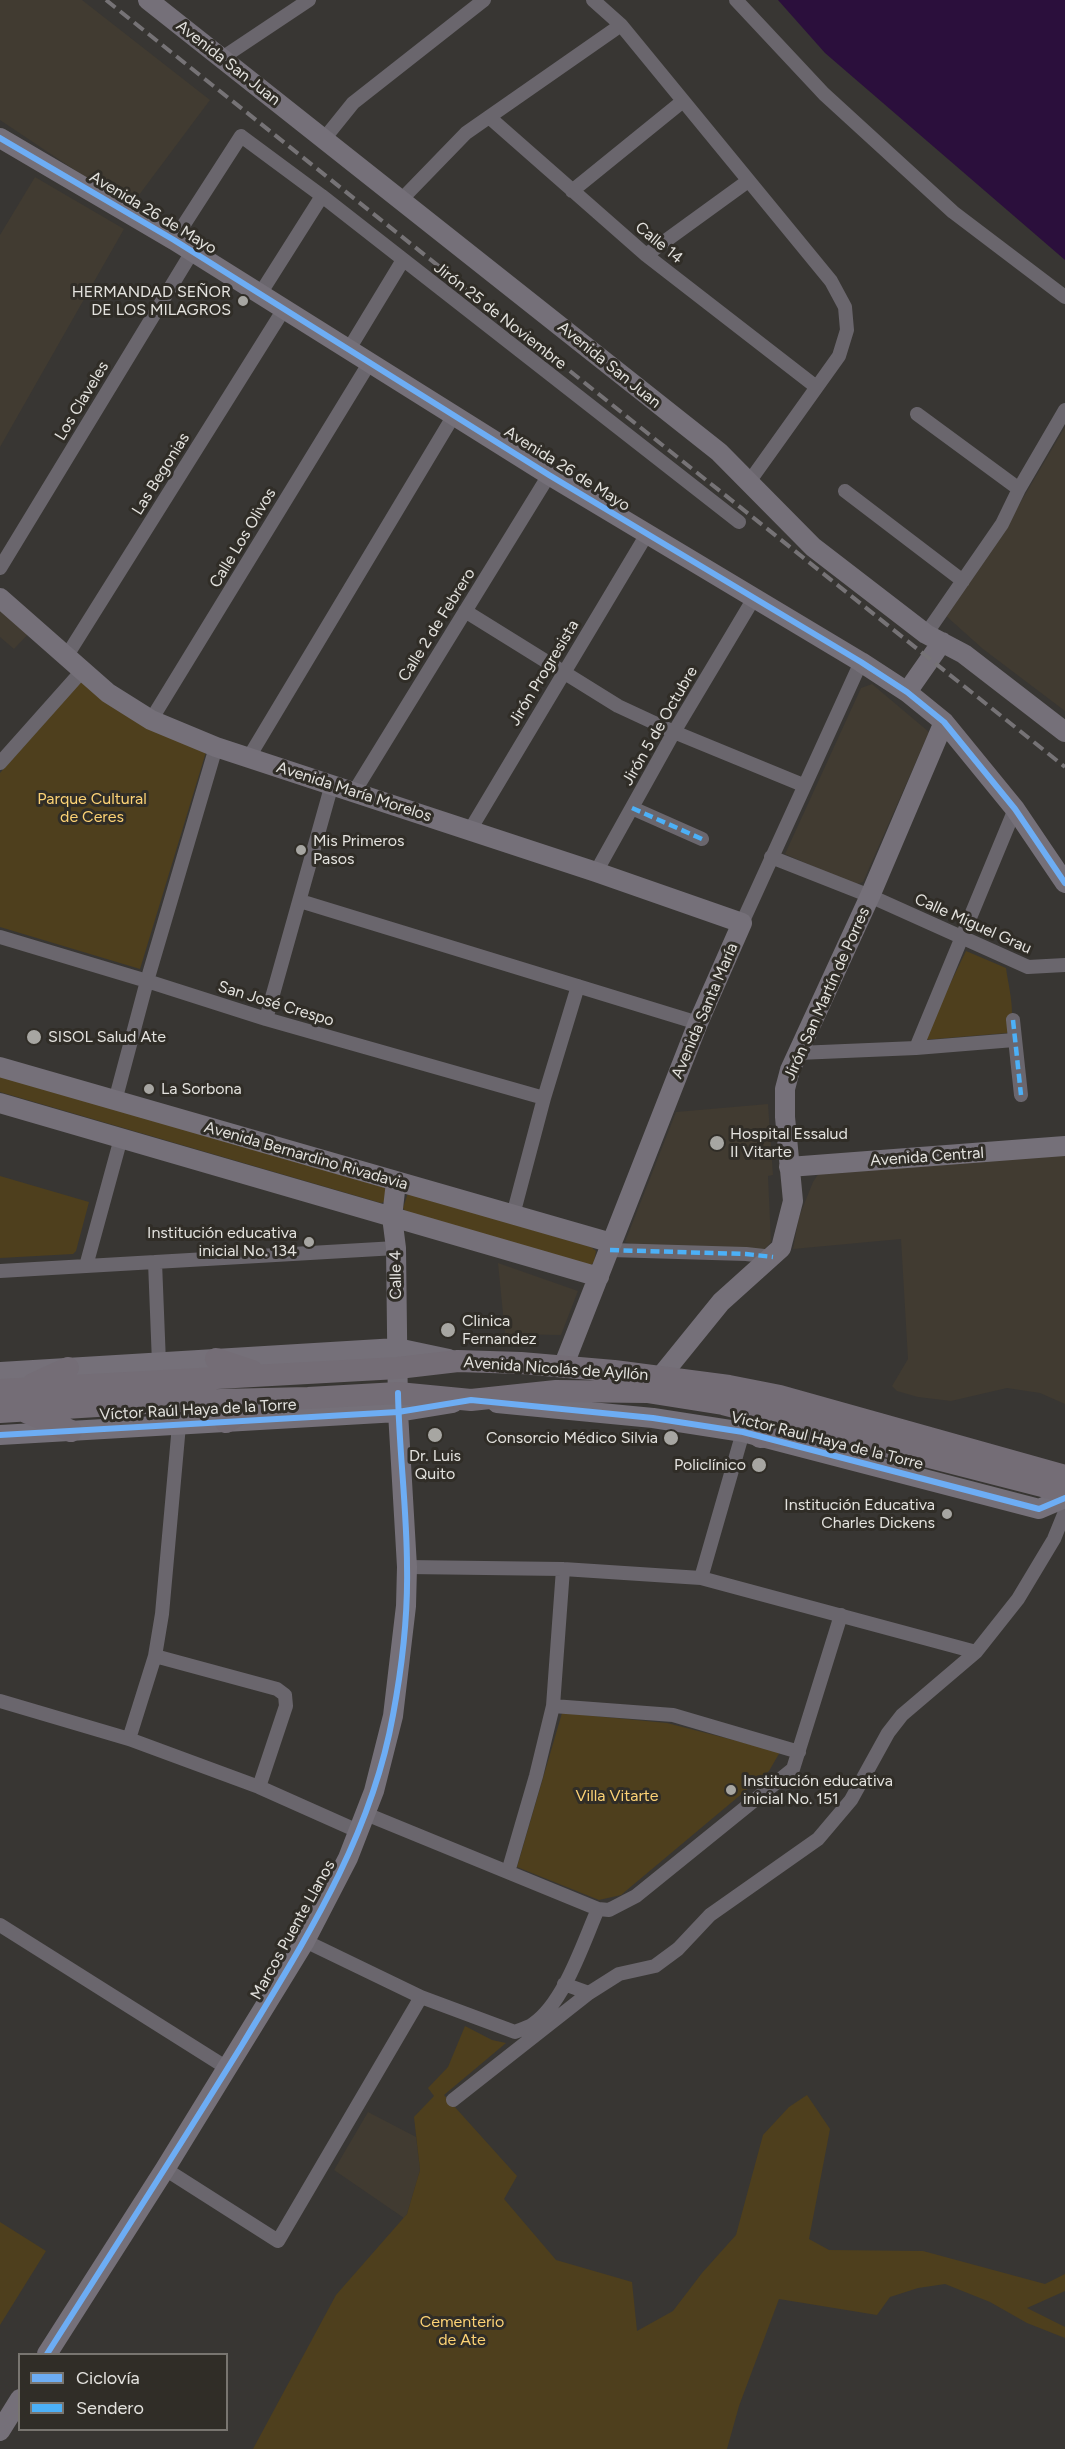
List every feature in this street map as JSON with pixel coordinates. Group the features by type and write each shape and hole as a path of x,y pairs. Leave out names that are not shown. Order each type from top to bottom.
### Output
{"main road":[{"name":"Avenida Nicolás de Ayllón","path":"11,1401 265,1375 398,1358 563,1367 661,1376 780,1396 1065,1476"},
{"path":"216,1359 265,1375"},
{"path":"11,1401 68,1368"},
{"name":"Avenida Nicolás de Ayllón","path":"11,1401 178,1401 268,1398 398,1402 471,1400 556,1391 646,1392 723,1404 1065,1491"},
{"path":"226,1422 268,1398"},
{"path":"11,1401 71,1431"},
{"path":"752,1434 841,1434"}],"street":[{"name":"Avenida San Juan","path":"148,0 719,452 813,547 934,638 964,654 1065,732"},
{"path":"222,58 309,0"},
{"path":"324,139 353,103 484,0"},
{"path":"593,0 621,25 831,281 845,307 847,330 839,356 815,386 749,482"},
{"path":"736,0 824,94 953,213 1065,297"},
{"path":"401,200 466,133 621,25"},
{"path":"572,190 684,102"},
{"name":"Calle 14","path":"489,117 646,255 815,386"},
{"name":"Jirón 25 de Noviembre","path":"174,240 240,136 322,196 739,522"},
{"name":"Avenida 26 de Mayo","path":"0,138 174,240 349,348 366,367 454,415 549,475 643,542 754,598 907,692 944,722 1016,809 1065,883"},
{"path":"646,255 748,181"},
{"path":"260,294 322,196"},
{"name":"Los Claveles","path":"0,568 192,252"},
{"path":"349,348 403,260"},
{"name":"Las Begonias","path":"66,657 284,309"},
{"name":"Calle Los Olivos","path":"151,720 366,367"},
{"path":"907,692 963,581 1002,524 1019,489 1065,410"},
{"path":"917,414 1019,489"},
{"path":"249,757 454,415"},
{"name":"Calle 2 de Febrero","path":"354,792 549,475"},
{"path":"844,491 963,581"},
{"name":"Jirón Progresista","path":"475,822 643,542"},
{"name":"Avenida María Morelos","path":"0,598 108,693 151,720 216,747 354,792 475,822 596,872 742,923"},
{"name":"Jirón 5 de Octubre","path":"596,872 674,732 754,598"},
{"path":"465,611 618,706 674,732 803,785"},
{"name":"Avenida Santa María","path":"563,1367 698,1023 803,785 861,662"},
{"path":"0,763 82,671"},
{"name":"Jirón San Martín de Porres","path":"661,1376 722,1302 781,1248 793,1201 785,1117 785,1089 790,1070 870,896 944,722"},
{"path":"115,1101 147,981 216,747"},
{"path":"266,1019 332,784"},
{"path":"632,808 702,839"},
{"path":"916,1048 1016,809"},
{"name":"Calle Miguel Grau","path":"771,857 870,896 1028,967 1065,965"},
{"path":"300,901 698,1023"},
{"name":"San José Crespo","path":"0,937 266,1019 544,1098"},
{"path":"513,1215 544,1098 578,986"},
{"path":"1013,1020 1021,1095"},
{"path":"798,1053 916,1048 1014,1040"},
{"name":"Avenida Bernardino Rivadavia","path":"0,1067 513,1215 611,1247"},
{"name":"Avenida Bernardino Rivadavia","path":"0,1103 599,1277"},
{"path":"86,1266 122,1138"},
{"name":"Avenida Central","path":"789,1167 1065,1146"},
{"name":"Calle 4","path":"396,1182 392,1217 396,1248 398,1358"},
{"path":"611,1247 773,1257"},
{"path":"0,1271 396,1248"},
{"path":"155,1262 159,1363"},
{"path":"0,1372 216,1359 398,1358"},
{"name":"Marcos Puente Llanos","path":"48,2353 305,1941 336,1884 363,1823 381,1767 393,1716 403,1646 407,1567 398,1402 398,1358"},
{"name":"Victor Raul Haya de la Torre","path":"471,1400 653,1418 752,1434 1039,1509 1065,1498"},
{"name":"Víctor Raúl Haya de la Torre","path":"0,1435 226,1422 398,1402"},
{"path":"129,1739 155,1656 164,1593 179,1425"},
{"path":"701,1578 752,1434"},
{"path":"453,2100 588,1993 619,1974 655,1966 678,1949 710,1915 818,1839 852,1800 888,1732 902,1715 976,1652 1018,1599 1054,1539 1065,1512"},
{"path":"407,1567 563,1569 701,1578 976,1652"},
{"path":"508,1872 536,1776 553,1706 563,1569"},
{"path":"0,1701 129,1739 259,1787 508,1872 598,1909 609,1910 636,1896 793,1769 841,1614"},
{"path":"155,1656 277,1689 285,1695 286,1706 259,1787"},
{"path":"553,1706 673,1715 799,1752"},
{"path":"305,1941 421,1996 516,2032 532,2025 548,2011 564,1984 598,1909"},
{"path":"0,1925 227,2068"},
{"path":"564,1984 588,1993"},
{"path":"165,2169 278,2241 421,1996"},
{"path":"0,2431 18,2402"}],"shaded area":[{"path":"0,0 82,0 210,100 130,207 0,120"},
{"path":"778,0 1065,0 1065,260 825,53"},
{"path":"35,177 124,229 0,447 0,235"},
{"path":"1065,427 1065,711 983,649 945,615 1016,510"},
{"path":"0,602 31,631 14,649 0,637"},
{"path":"872,684 929,732 863,882 855,885 785,854 861,688"},
{"path":"768,1104 773,1175 768,1176 771,1242 764,1250 639,1246 625,1242 676,1112"},
{"path":"1065,1153 1065,1404 1040,1393 1007,1388 951,1401 918,1397 897,1391 892,1386 908,1359 901,1239 793,1249 799,1217 819,1173"},
{"path":"498,1263 578,1291 561,1335 505,1334"},
{"path":"368,2112 416,2137 420,2170 404,2218 334,2170"}],"green space":[{"name":"Parque Cultural de Ceres","path":"82,680 206,752 140,969 0,927 0,773"},
{"path":"966,951 1006,968 1012,1011 1010,1027 1007,1033 923,1040"},
{"path":"0,1075 386,1187 384,1202 0,1092"},
{"path":"0,1176 89,1202 76,1251 73,1254 0,1258"},
{"path":"408,1193 591,1247 596,1251 594,1262 590,1266 405,1211 403,1208"},
{"name":"Villa Vitarte","path":"562,1713 667,1723 780,1752 769,1771 621,1895 599,1900 517,1867"},
{"name":"Cementerio de Ate","path":"465,2026 492,2040 506,2043 444,2095 517,2176 504,2199 556,2260 632,2282 637,2331 673,2311 702,2273 736,2235 763,2135 789,2107 807,2095 830,2129 809,2239 829,2250 923,2251 1045,2284 1065,2274 1065,2291 1027,2308 1065,2327 1065,2338 1027,2323 990,2302 945,2284 918,2288 890,2297 877,2315 779,2299 739,2406 727,2449 253,2449 336,2295 407,2214 420,2170 414,2117 434,2096 428,2088 448,2067"},
{"path":"0,2222 46,2251 0,2325"}],"railway":[{"path":"106,0 1065,767"}],"marked path":[{"path":"632,808 702,839"},
{"path":"1013,1020 1021,1095"},
{"path":"610,1250 746,1254 773,1257"}],"cycle path":[{"path":"0,138 174,240 549,475 861,662 907,692 944,722 1015,809 1065,883"},
{"path":"48,2353 194,2123 312,1927 333,1887 369,1804 383,1760 393,1715 402,1660 405,1623 407,1545 398,1393"},
{"path":"0,1435 398,1412 471,1400 653,1418 743,1432 1039,1509 1065,1498"}],"place":[{"name":"HERMANDAD SEÑOR DE LOS MILAGROS","path":"243,301"},
{"name":"Mis Primeros Pasos","path":"301,850"},
{"name":"SISOL Salud Ate","path":"34,1037"},
{"name":"La Sorbona","path":"149,1089"},
{"name":"Hospital Essalud II Vitarte","path":"717,1143"},
{"name":"Institución educativa inicial No. 134","path":"309,1242"},
{"name":"Clinica Fernandez","path":"448,1330"},
{"name":"Dr. Luis Quito","path":"435,1435"},
{"name":"Consorcio Médico Silvia","path":"671,1438"},
{"name":"Policlínico","path":"759,1465"},
{"name":"Institución Educativa Charles Dickens","path":"947,1514"},
{"name":"Institución educativa inicial No. 151","path":"731,1790"}]}
